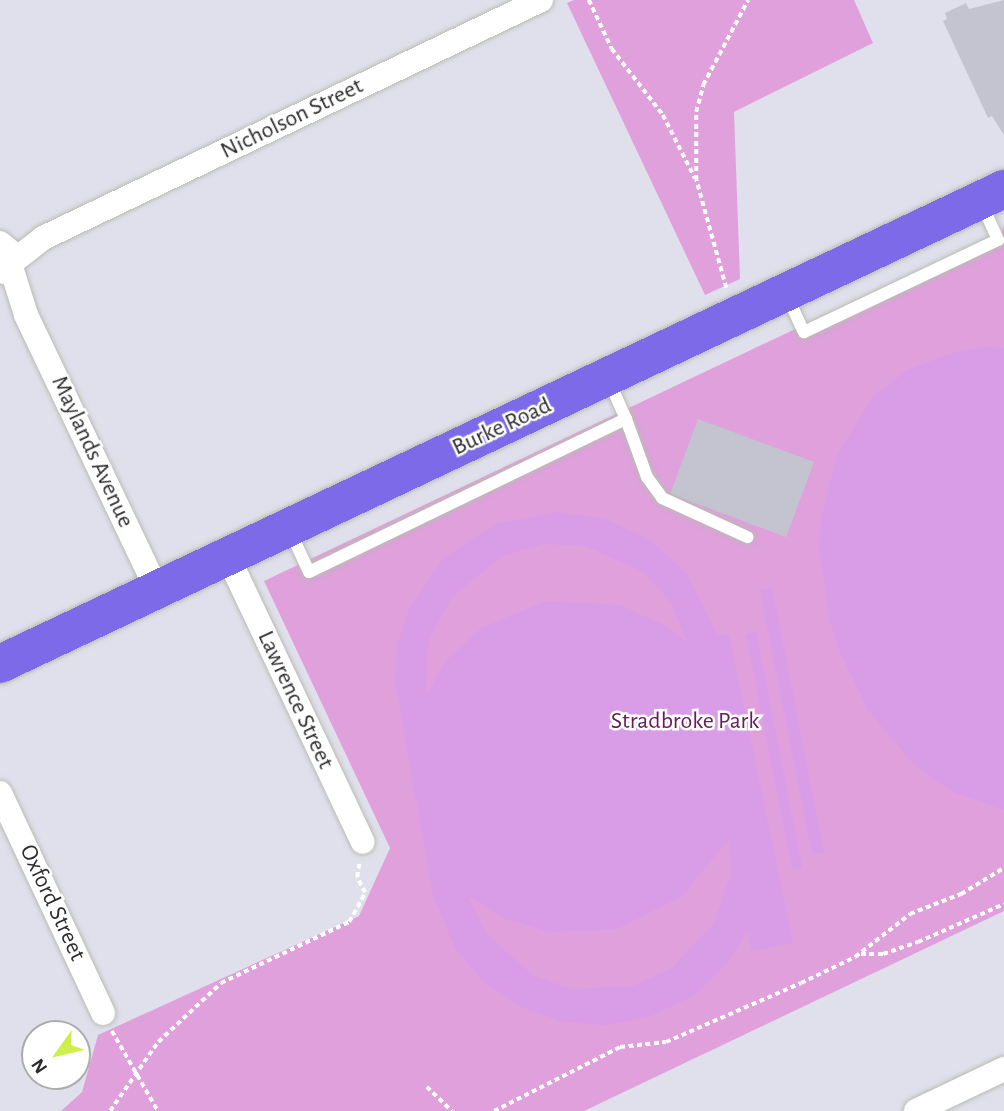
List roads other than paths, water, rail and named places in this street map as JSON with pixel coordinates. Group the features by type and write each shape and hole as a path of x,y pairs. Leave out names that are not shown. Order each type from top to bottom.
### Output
{"main road":[{"name":"Burke Road","path":"0,664 992,195"}],"street":[{"name":"Nicholson Street","path":"4,256 541,0"},
{"name":"Maylands Avenue","path":"4,256 26,314 157,590"},
{"name":"Lawrence Street","path":"228,557 363,842"},
{"name":"Oxford Street","path":"0,793 103,1013"},
{"path":"916,1111 1004,1069"}],"lane":[{"path":"608,377 647,477 662,498 747,537"},
{"path":"289,529 309,572 626,419"}],"park label":[{"name":"Stradbroke Park","path":"685,722"}]}
